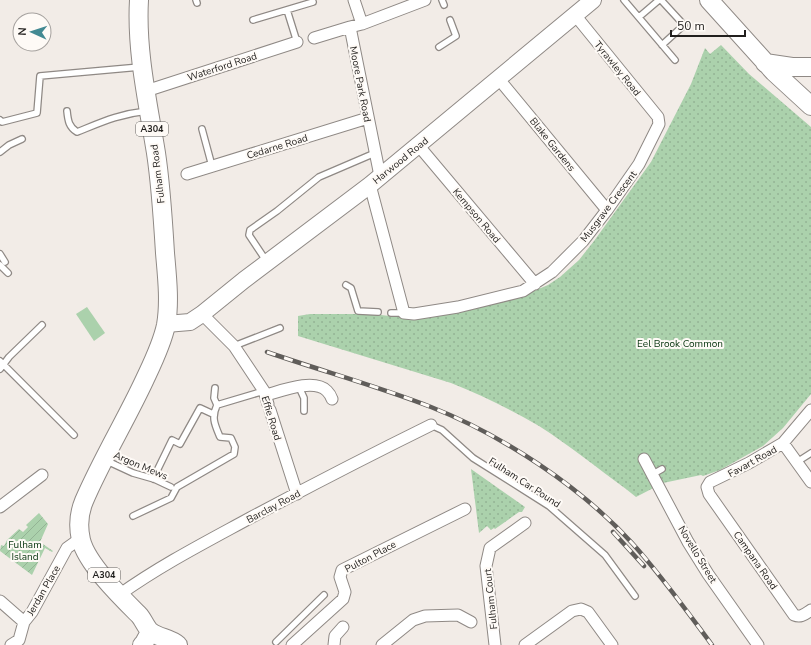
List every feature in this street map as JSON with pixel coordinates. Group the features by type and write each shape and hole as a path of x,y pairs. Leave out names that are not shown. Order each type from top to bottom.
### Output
{"main road":[{"name":"Fulham Road","path":"139,0 138,19 143,67 156,156 164,228 168,292 166,324"},
{"name":"Harwood Road","path":"166,324 190,322 202,314 375,180 593,0"},
{"path":"715,2 765,63 811,106"},
{"path":"765,63 792,67 811,67"},
{"path":"790,86 803,77 811,74"},
{"name":"A304","path":"166,324 158,350 139,392 80,509 79,522 81,538 85,550 94,564 119,595 141,617 146,638 175,642 178,645"}],"street":[{"path":"354,0 362,24"},
{"path":"314,38 362,24 425,0"},
{"name":"Tyrawley Road","path":"575,15 658,117 660,122"},
{"name":"Moore Park Road","path":"350,27 375,153 375,180 404,313"},
{"name":"Waterford Road","path":"146,91 297,42"},
{"name":"Blake Gardens","path":"498,78 607,210"},
{"name":"Cedarne Road","path":"187,174 368,118"},
{"name":"Musgrave Crescent","path":"404,313 414,314 458,307 523,291 552,272 583,241 607,210 639,164 659,127 660,122"},
{"name":"Kempson Road","path":"418,145 535,284"},
{"name":"Effie Road","path":"202,314 234,346 267,400 297,494"},
{"path":"267,400 299,386 312,385 319,386 326,390 332,398"},
{"name":"Favart Road","path":"707,490 710,482 749,463 783,443 811,410"},
{"name":"Barclay Road","path":"119,595 141,579 180,555 431,425"},
{"path":"783,443 811,482"},
{"name":"Novello Street","path":"644,459 657,472 688,542 708,574 758,645"},
{"path":"1,504 42,475"},
{"name":"Campana Road","path":"707,490 794,614 802,616 811,610"},
{"name":"Pulton Place","path":"292,645 343,599 345,592 340,576 342,570 466,509"},
{"name":"Fulham Court","path":"495,645 486,566 490,548 525,523"},
{"name":"Jerdan Place","path":"11,645 19,640 23,626 67,548 81,538"},
{"path":"0,601 23,626"},
{"path":"525,645 572,611 578,609 588,612 612,645"},
{"path":"387,644 413,620 425,616 458,615 471,622"},
{"path":"334,645 335,636 343,627"}],"lane":[{"path":"624,0 675,60"},
{"path":"639,17 660,0 684,25 662,45"},
{"path":"253,20 313,2"},
{"path":"286,10 297,42"},
{"path":"439,47 456,36 450,20"},
{"path":"0,120 2,122 37,113 40,76 93,71 124,70 143,67"},
{"path":"67,112 68,122 71,129 75,132 128,113 149,111"},
{"path":"202,129 212,166"},
{"path":"0,152 9,145 22,139"},
{"path":"268,262 249,235 250,230 277,211 319,177 375,153"},
{"path":"0,254 8,273"},
{"path":"346,285 351,288 358,311 378,312"},
{"path":"391,313 404,313"},
{"path":"42,325 1,365 74,435"},
{"path":"234,346 280,328"},
{"path":"299,386 304,398 304,411"},
{"path":"132,516 171,498 177,487 234,454 235,447 231,438 220,437 213,418 216,405 214,398 215,388"},
{"path":"216,405 267,400"},
{"path":"153,479 172,440 180,444 200,408 213,414"},
{"name":"Fulham Car Pound","path":"431,425 442,430 473,458 549,506 605,555 635,596"},
{"path":"797,462 811,453"},
{"name":"Argon Mews","path":"105,460 171,487"},
{"path":"276,642 324,595"},
{"path":"292,627 301,637"}],"green space":[{"name":"Eel Brook Common","path":"721,45 749,74 811,127 811,394 783,428 763,446 720,470 703,476 701,475 663,483 636,497 550,433 485,398 451,383 298,336 298,316 310,314 372,314 416,319 433,317 478,308 524,295 548,285 560,277 579,260 651,162 691,84 705,48 710,54"},
{"path":"87,307 105,333 94,341 76,314"},
{"path":"471,469 525,507 522,512 519,512 495,529 494,528 491,530 487,526 479,533"},
{"name":"Fulham Island","path":"39,513 48,524 40,542 53,551 52,552 45,548 32,575 0,551 1,545 4,546 7,540 19,529 23,532 28,527 26,525"}],"railway":[{"path":"267,352 431,407 485,432 539,464 589,502 632,543 663,580 712,645"},
{"path":"613,532 644,566"}]}
